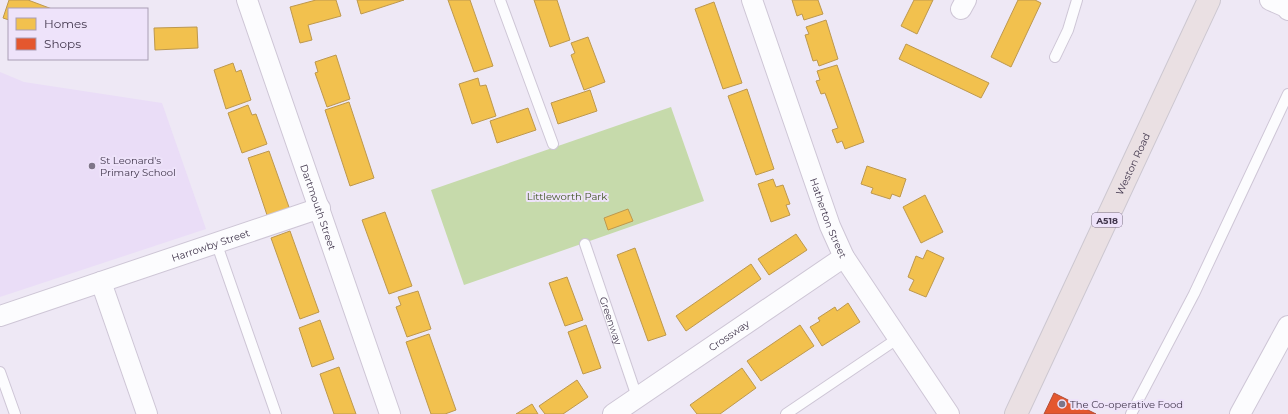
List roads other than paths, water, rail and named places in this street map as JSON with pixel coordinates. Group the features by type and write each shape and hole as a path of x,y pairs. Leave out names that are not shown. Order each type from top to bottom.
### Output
{"highway":[{"name":"Weston Road","path":"1016,414 1209,0"}],"street":[{"name":"Dartmouth Street","path":"247,0 390,414"},
{"name":"Hatherton Street","path":"752,0 830,226 844,257 897,339 949,414"},
{"path":"1270,0 1286,6 1288,10"},
{"name":"Harrowby Street","path":"0,316 320,208"},
{"name":"Crossway","path":"613,414 844,257"},
{"path":"101,282 147,414"},
{"path":"1240,414 1288,326"}],"lane":[{"path":"500,0 553,144"},
{"path":"1055,57 1068,30 1077,0"},
{"path":"1131,414 1194,294 1288,94"},
{"path":"216,242 276,414"},
{"name":"Greenway","path":"585,244 637,397"},
{"path":"786,414 897,339"},
{"path":"0,372 15,414"}],"place":[{"name":"St Leonard's Primary School","path":"92,166"},
{"name":"The Co-operative Food","path":"1062,404"}],"park label":[{"name":"Littleworth Park","path":"567,196"}]}
